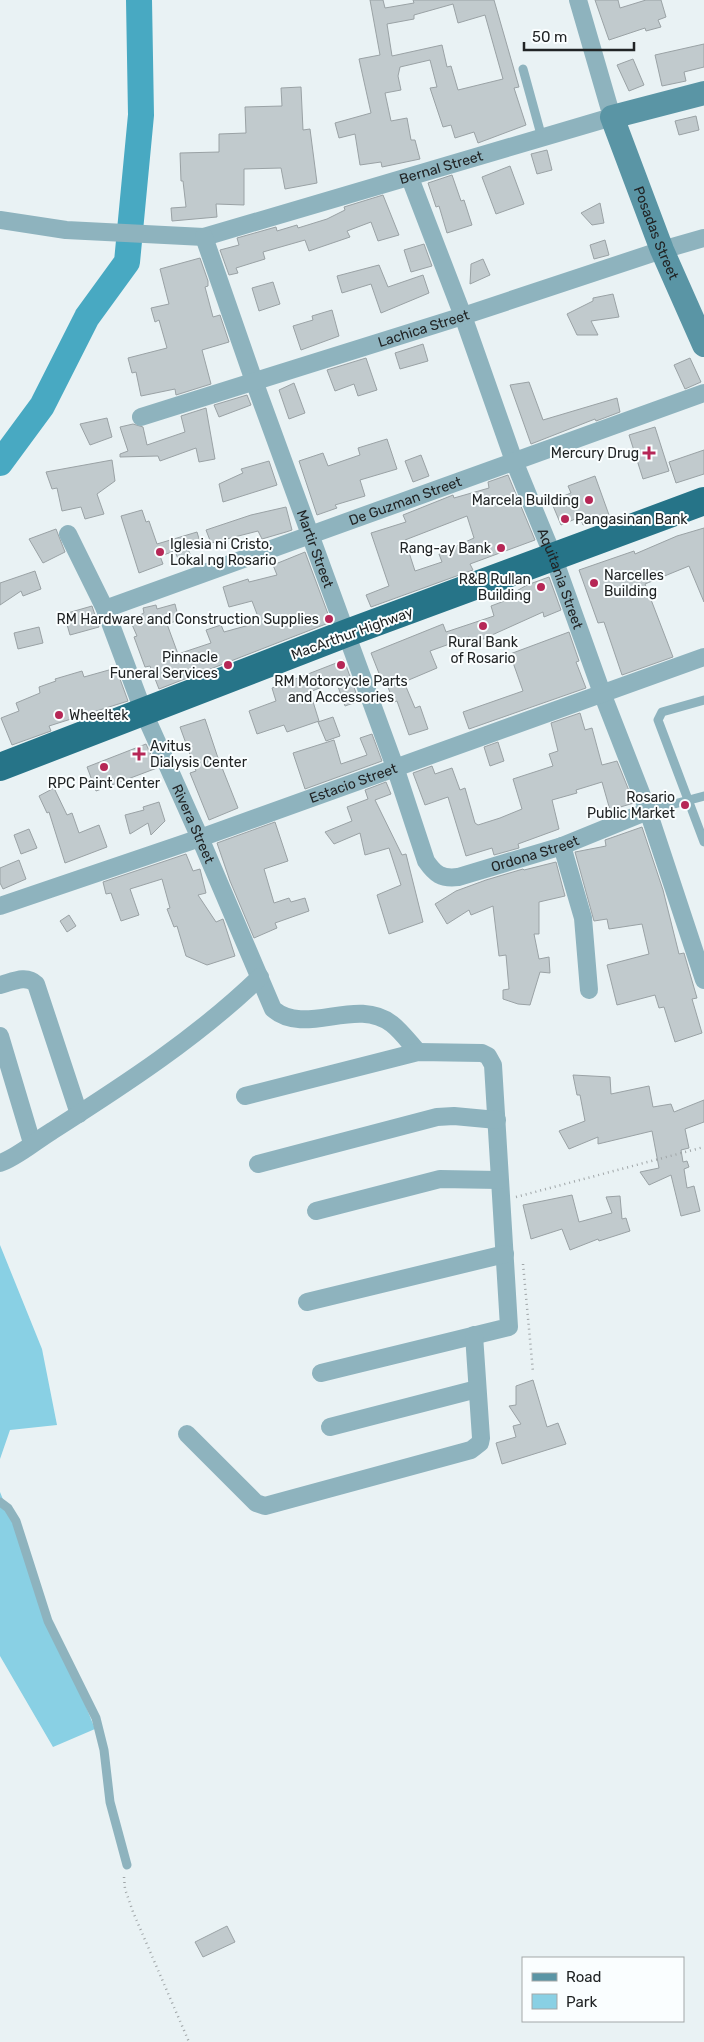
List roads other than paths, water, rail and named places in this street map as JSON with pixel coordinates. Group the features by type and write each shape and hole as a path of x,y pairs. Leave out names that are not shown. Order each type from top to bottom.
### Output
{"highway":[{"name":"MacArthur Highway","path":"0,767 347,633 704,501"}],"main road":[{"name":"Bernal Street","path":"612,118 704,93"},
{"name":"Posadas Street","path":"612,118 662,250 704,345"}],"street":[{"path":"578,0 612,118"},
{"name":"Bernal Street","path":"0,220 66,230 204,238 612,118"},
{"name":"Aquitania Street","path":"410,178 463,316 514,461 553,556 602,693 648,811 704,980"},
{"name":"Martir Street","path":"204,238 254,381 395,767 426,861"},
{"name":"Lachica Street","path":"142,417 704,238"},
{"name":"De Guzman Street","path":"105,609 704,394"},
{"name":"Rivera Street","path":"68,534 105,609 144,712 273,1009 280,1016 306,1019 357,1013 371,1014 392,1024 418,1052"},
{"name":"Estacio Street","path":"0,906 200,838 704,657"},
{"name":"Ordona Street","path":"426,861 440,877 458,877 562,846 648,811"},
{"path":"562,846 583,918 589,990"},
{"path":"0,1163 79,1114 222,1013 260,977"},
{"path":"0,985 22,979 29,979 36,984 79,1114"},
{"path":"0,1036 32,1143"},
{"path":"245,1096 418,1052 482,1053 488,1056 493,1065 499,1180 513,1254 510,1325 506,1329 474,1335 321,1373"},
{"path":"258,1164 437,1117 454,1116 497,1120"},
{"path":"316,1211 440,1179 499,1180"},
{"path":"307,1302 513,1254"},
{"path":"187,1434 256,1503 270,1506 471,1450 480,1443 481,1438 474,1335"},
{"path":"330,1427 477,1389"}],"lane":[{"path":"523,69 542,138"},
{"path":"704,700 662,712 658,720 704,842"},
{"path":"648,811 688,802 704,796"},
{"path":"0,1502 8,1508 16,1521 40,1602 55,1638 96,1718 104,1750 110,1802 127,1865"}],"waterway":[{"path":"0,463 42,406 87,317 127,262 141,115 139,0"}],"place":[{"name":"Mercury Drug","path":"649,453"},
{"name":"Marcela Building","path":"589,500"},
{"name":"Pangasinan Bank","path":"565,519"},
{"name":"Rang-ay Bank","path":"501,548"},
{"name":"Iglesia ni Cristo, Lokal ng Rosario","path":"160,552"},
{"name":"Narcelles Building","path":"594,583"},
{"name":"R&B Rullan Building","path":"541,587"},
{"name":"RM Hardware and Construction Supplies","path":"329,619"},
{"name":"Rural Bank of Rosario","path":"483,626"},
{"name":"Pinnacle Funeral Services","path":"228,665"},
{"name":"RM Motorcycle Parts and Accessories","path":"341,665"},
{"name":"Wheeltek","path":"59,715"},
{"name":"Avitus Dialysis Center","path":"139,754"},
{"name":"RPC Paint Center","path":"104,767"},
{"name":"Rosario Public Market","path":"685,805"}]}
